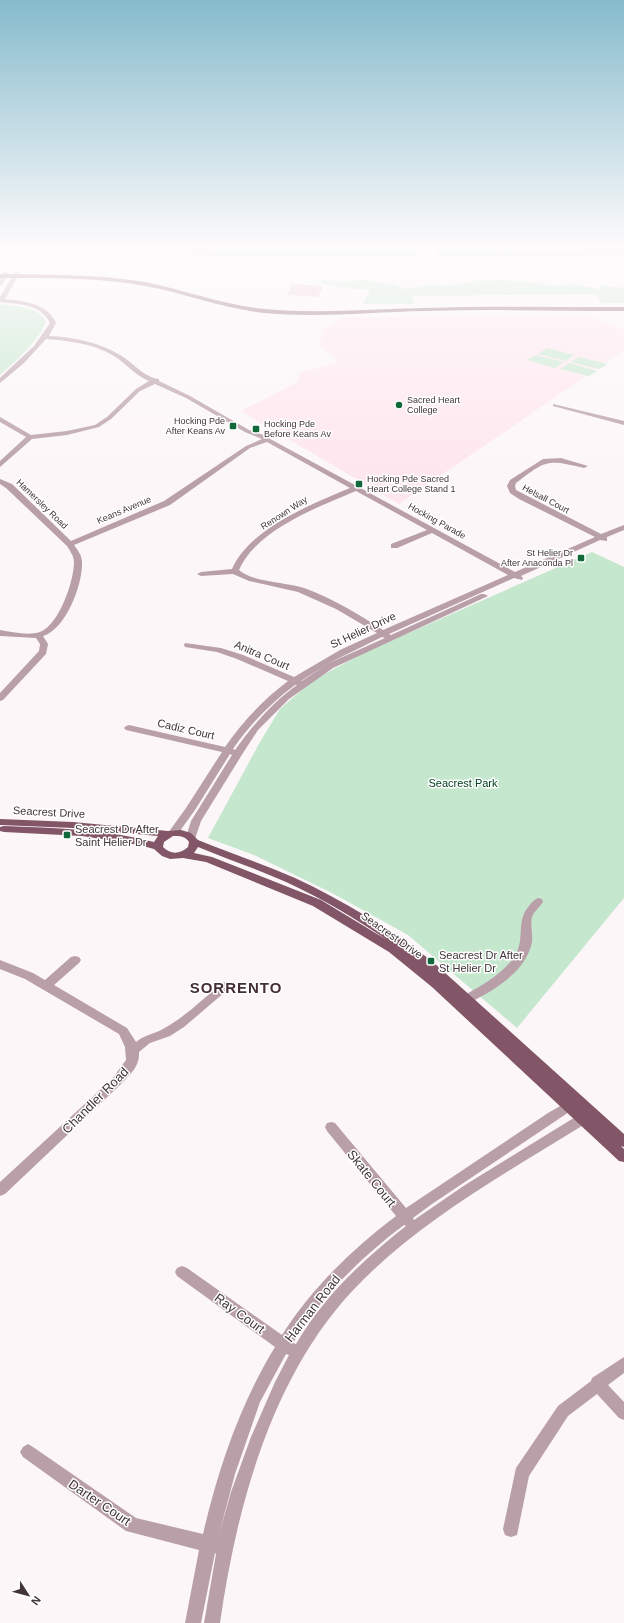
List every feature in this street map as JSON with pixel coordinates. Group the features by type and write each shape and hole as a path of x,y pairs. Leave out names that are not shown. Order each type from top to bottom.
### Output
{"main road":[{"name":"Seacrest Drive","path":"0,822 73,825 171,833"},
{"name":"Seacrest Drive","path":"0,829 62,831 112,836 130,839 158,847"},
{"path":"171,833 183,833 193,839 193,848 183,855 170,856 164,854 158,847 160,840 171,833"},
{"name":"Seacrest Drive","path":"193,839 323,896 365,920 413,952 467,999 587,1116 624,1157"},
{"name":"Seacrest Drive","path":"183,855 208,859 317,902 367,932 425,975 574,1104"},
{"name":"Seacrest Drive","path":"587,1116 624,1142"}],"street":[{"path":"0,381 26,358 46,335 53,324"},
{"name":"Hocking Parade","path":"46,335 67,338 96,346 118,356 145,377 188,396 247,431 259,435 518,577"},
{"path":"0,465 30,437 67,433 96,426 109,418 138,390 156,381"},
{"path":"555,405 624,423"},
{"path":"0,419 30,437"},
{"name":"Keans Avenue","path":"70,544 167,503 248,447 267,440"},
{"name":"Helsall Court","path":"584,466 559,458 543,460 513,482 511,486 513,491 522,497 604,539"},
{"name":"Hamersley Road","path":"0,481 9,486 70,544"},
{"name":"Renown Way","path":"235,571 236,564 241,557 294,516 315,505 357,488"},
{"name":"St Helier Drive","path":"171,833 184,819 233,752 298,683 386,636 604,539 624,527"},
{"path":"394,546 434,530"},
{"name":"St Helier Drive","path":"604,539 624,533"},
{"path":"0,633 26,636 38,635 54,628 58,623 70,599 77,570 76,553 70,544"},
{"path":"201,574 235,571 238,574 250,579 284,585 313,594 341,607 386,636"},
{"path":"0,698 44,652 44,644 38,635"},
{"name":"Anitra Court","path":"188,645 228,653 298,683"},
{"name":"Cadiz Court","path":"129,728 233,752"},
{"name":"St Helier Drive","path":"193,839 196,821 233,752"},
{"path":"467,999 504,975 513,966 520,956 526,942 528,915 538,902"},
{"path":"46,986 75,960"},
{"path":"0,964 29,976 123,1031 129,1038 132,1051 146,1040 166,1033 180,1024 226,986"},
{"name":"Chandler Road","path":"2,1186 116,1082 131,1064 132,1051"},
{"name":"Harman Road","path":"212,1623 234,1508 258,1437 274,1399 298,1353 325,1314 357,1276 409,1222 460,1178 574,1104"},
{"name":"Harman Road","path":"193,1623 209,1545 228,1470 256,1395 284,1345 333,1279 365,1248 461,1194 587,1116"},
{"name":"Skate Court","path":"331,1127 409,1222"},
{"name":"Ray Court","path":"182,1272 284,1345 298,1353"},
{"path":"510,1529 522,1474 563,1411 624,1364"},
{"path":"597,1384 624,1412"},
{"name":"Darter Court","path":"28,1452 132,1525 226,1548"}],"shaded area":[{"name":"Sacred Heart College","path":"334,324 608,324 624,330 624,350 399,504 241,411 298,382 299,373 337,363 335,357 319,346 324,329"}],"green space":[{"path":"0,324 45,324 33,343 0,375"},
{"path":"547,348 574,355 566,361 538,354"},
{"path":"536,355 564,362 555,368 527,360"},
{"path":"579,357 608,364 599,369 571,362"},
{"path":"569,363 597,371 589,376 560,369"},
{"name":"Seacrest Park","path":"592,552 624,567 624,898 517,1028 408,935 332,893 254,855 208,838 260,742 280,709 313,680 370,650"}],"place":[{"name":"Sacred Heart College","path":"399,405"},
{"name":"Hocking Pde After Keans Av","path":"233,426"},
{"name":"Hocking Pde Before Keans Av","path":"256,429"},
{"name":"Hocking Pde Sacred Heart College Stand 1","path":"359,484"},
{"name":"St Helier Dr After Anaconda Pl","path":"581,558"},
{"name":"Seacrest Dr After Saint Helier Dr","path":"67,835"},
{"name":"Seacrest Dr After St Helier Dr","path":"431,961"}],"district":[{"name":"SORRENTO","path":"236,988"}]}
